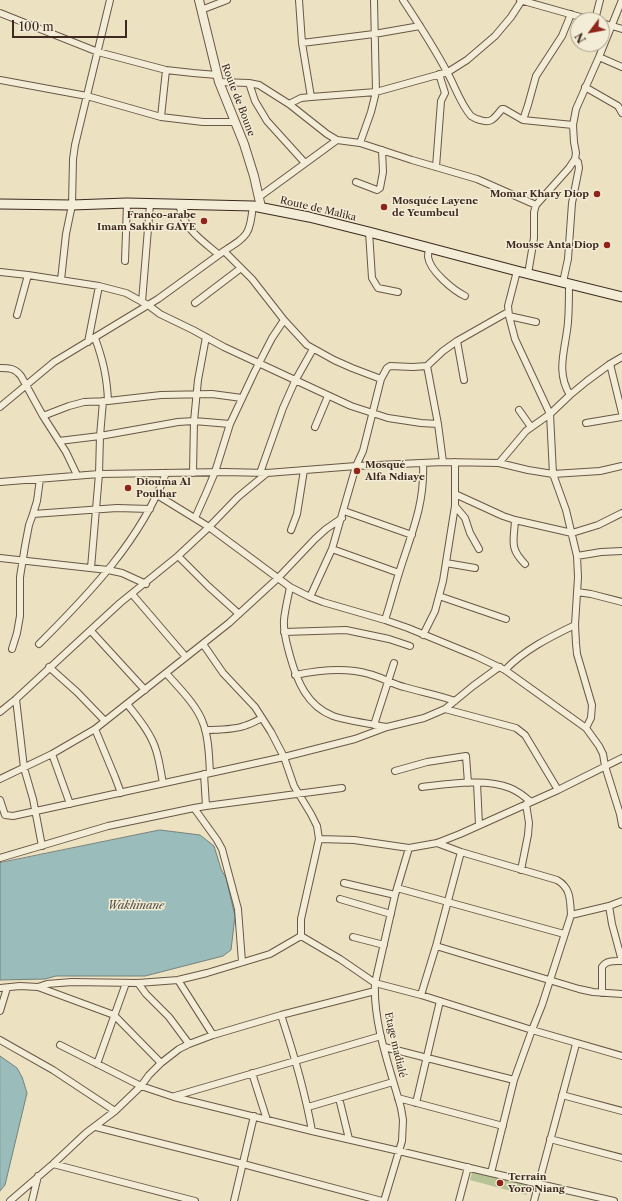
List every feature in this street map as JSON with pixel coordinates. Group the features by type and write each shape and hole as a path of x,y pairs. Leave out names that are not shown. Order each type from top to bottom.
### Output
{"main road":[{"name":"Route de Malika","path":"0,204 179,204 257,206 309,217 622,297"}],"street":[{"path":"61,280 66,234 72,205 73,159 77,133 110,0"},
{"name":"Route de Boune","path":"199,0 218,78 250,161 259,197 257,206"},
{"path":"202,10 227,0"},
{"path":"299,0 302,43 311,97"},
{"path":"360,143 371,112 376,92 374,0"},
{"path":"402,0 448,72 468,113 474,118 490,122 502,109 504,109 523,120 573,124"},
{"path":"289,104 301,98 376,92 448,72 467,60 494,36 511,17 521,0 570,14"},
{"path":"597,12 600,0"},
{"path":"528,274 534,238 534,212 536,205 569,168 575,159 576,153 573,124 576,109 622,0"},
{"path":"0,13 98,52 166,70 193,73 258,85 289,104 337,140 360,143 477,179 536,205"},
{"path":"523,120 536,76 562,36 570,16"},
{"path":"302,43 374,34 420,26"},
{"path":"611,26 622,29"},
{"path":"599,56 622,67"},
{"path":"161,117 166,70"},
{"path":"436,166 441,101 445,93 439,74"},
{"path":"0,80 86,96 161,117 197,121 235,122"},
{"path":"250,83 255,100 267,121 304,163"},
{"path":"585,87 618,106 622,113"},
{"path":"259,197 337,140"},
{"path":"356,182 377,190 380,188 383,172 382,150"},
{"path":"570,395 565,387 561,369 568,322 566,283 572,203 579,168 578,162 575,159"},
{"path":"124,261 127,204"},
{"path":"145,304 150,204"},
{"path":"179,204 183,219 192,232 241,268 302,340 313,349 352,368 381,378"},
{"path":"0,407 54,362 88,342 145,304 171,290 239,241 248,232 257,206"},
{"path":"369,232 372,278 378,288 398,292"},
{"path":"429,247 428,256 433,267 447,284 465,296"},
{"path":"195,303 241,268"},
{"path":"517,271 508,306 508,314 515,339 550,414 553,474 566,510 576,556 577,592 575,626 577,654 592,705 591,718 586,728"},
{"path":"0,272 98,286 126,293 160,314 230,350 328,396 372,414 407,422 438,424"},
{"path":"17,315 28,275"},
{"path":"88,342 98,286"},
{"path":"310,597 332,549 356,466 363,451 381,378 387,368 390,366 427,366 442,351 457,341 508,314 536,322"},
{"path":"194,518 207,491 230,424 251,378 260,364 272,338 284,320"},
{"path":"193,473 194,421 199,369 206,337"},
{"path":"91,568 99,474 100,436 108,384 106,372 94,338"},
{"path":"457,341 464,380"},
{"path":"260,473 283,408 295,381 313,349"},
{"path":"499,463 531,427 550,414 570,395 610,364 622,357"},
{"path":"610,364 622,413"},
{"path":"427,366 438,424 443,462"},
{"path":"0,368 15,370 21,376 59,441 77,476"},
{"path":"43,416 78,404 161,395 197,394 222,395 242,398"},
{"path":"315,427 328,396"},
{"path":"519,410 531,427"},
{"path":"586,423 622,417"},
{"path":"59,441 194,421 230,424"},
{"path":"0,482 99,474 214,472 267,473 356,466 443,462 499,463 553,474 592,472 622,466"},
{"path":"423,635 439,596 446,563 455,506 455,462"},
{"path":"385,620 412,535 422,494 422,463"},
{"path":"291,530 297,514 304,470"},
{"path":"39,644 79,603 108,570 150,509 166,473"},
{"path":"0,712 91,631 120,603 146,584 178,556 210,527 238,497 267,473"},
{"path":"12,649 20,616 20,577 29,525 37,501 40,479"},
{"path":"456,494 515,520 572,533 598,525 622,513"},
{"path":"157,496 210,527 290,587 310,597 385,620 476,656 502,669 586,728 603,754 605,766 621,813 622,825"},
{"path":"455,506 465,518 470,533 479,549"},
{"path":"33,514 96,509 150,509"},
{"path":"343,515 412,535"},
{"path":"0,779 52,754 95,729 240,614 278,578 315,538 343,515"},
{"path":"515,520 514,548 518,556 525,564"},
{"path":"332,549 399,574"},
{"path":"576,556 622,551"},
{"path":"178,556 208,586 240,614"},
{"path":"0,558 108,570 122,573 146,584"},
{"path":"446,563 475,568"},
{"path":"290,587 286,604 284,632 295,675 302,690 315,705 333,716 387,727"},
{"path":"577,592 622,602"},
{"path":"132,594 186,657"},
{"path":"439,596 506,619"},
{"path":"0,800 4,814 7,816 13,816 284,757 355,739 387,727 424,718 445,710 481,680 502,669 540,644 575,626"},
{"path":"284,632 346,630 389,639 410,646"},
{"path":"91,631 145,690"},
{"path":"203,644 223,672 246,696 272,732 284,757 294,786 317,826 319,839 301,919 301,936"},
{"path":"374,725 394,663"},
{"path":"49,668 77,692 105,721"},
{"path":"295,675 321,671 367,673 387,682 455,701"},
{"path":"166,673 197,711 204,723 208,745 206,806"},
{"path":"16,699 24,768 36,812 42,846"},
{"path":"127,704 153,741 163,783"},
{"path":"445,710 520,730 525,735 558,790"},
{"path":"205,730 228,730 240,728 262,718"},
{"path":"95,729 121,793"},
{"path":"52,754 70,804"},
{"path":"395,771 427,762 466,756 468,782"},
{"path":"319,839 354,840 409,848 437,843 479,826 558,790 622,758"},
{"path":"422,787 468,782 490,783 504,786 520,793 528,803 529,823 521,870"},
{"path":"477,783 479,826"},
{"path":"0,858 108,826 194,808 342,788"},
{"path":"194,808 222,849 238,909 242,962"},
{"path":"437,843 461,852 557,880 565,886 570,901 571,914 542,1005 514,1080 491,1174"},
{"name":"Etage madialé","path":"383,1201 399,1151 403,1126 402,1114 381,1036 375,983 390,914 409,848"},
{"path":"421,995 436,946 461,852"},
{"path":"344,882 395,895"},
{"path":"397,888 564,934"},
{"path":"340,899 390,914"},
{"path":"571,914 609,906 622,901"},
{"path":"602,993 602,967 608,962 622,961 612,924 609,906"},
{"path":"38,987 47,984 72,982 138,983 178,980 270,954 301,936"},
{"path":"301,936 340,959 375,983 421,995 576,1044 622,1056"},
{"path":"353,936 384,945"},
{"path":"436,946 578,989 602,993 622,994"},
{"path":"178,980 213,1035"},
{"path":"97,1064 126,983"},
{"path":"138,983 146,994 169,1017 189,1044"},
{"path":"0,988 20,986 38,987 114,1015 161,1063"},
{"path":"0,1011 7,988"},
{"path":"11,1201 86,1133 96,1127 115,1111 141,1086 148,1075 179,1049 213,1035 281,1015 375,991"},
{"path":"416,1103 440,1001"},
{"path":"281,1015 296,1061 308,1107 312,1131"},
{"path":"174,1097 381,1036"},
{"path":"0,1040 53,1070 115,1111"},
{"path":"534,1201 576,1044"},
{"path":"60,1046 141,1086 174,1097 538,1184 587,1198 614,1201"},
{"path":"384,1047 514,1080"},
{"path":"252,1073 267,1120"},
{"path":"308,1107 393,1082"},
{"path":"562,1095 622,1111"},
{"path":"339,1098 349,1139"},
{"path":"398,1098 503,1126"},
{"path":"234,1201 254,1116"},
{"path":"96,1127 383,1201"},
{"path":"550,1139 622,1158"},
{"path":"53,1164 195,1201"},
{"path":"458,1201 468,1167"},
{"path":"32,1201 38,1176"}],"green space":[{"name":"Terrain Yoro Niang","path":"473,1169 530,1186 526,1195 470,1180"}],"water":[{"name":"Wakhinane","path":"160,830 200,835 214,846 221,869 226,878 235,916 231,950 223,956 145,976 56,976 45,979 0,980 0,863"},
{"path":"0,1056 17,1068 22,1077 27,1093 5,1185 0,1191"}],"place":[{"name":"Momar Khary Diop","path":"597,194"},
{"name":"Mosquée Layene de Yeumbeul","path":"384,207"},
{"name":"Franco-arabe Imam Sakhir GAYE","path":"204,221"},
{"name":"Mousse Anta Diop","path":"607,245"},
{"name":"Mosqué Alfa Ndiaye","path":"357,471"},
{"name":"Diouma Al Poulhar","path":"128,488"},
{"name":"Terrain Yoro Niang","path":"500,1183"}]}
